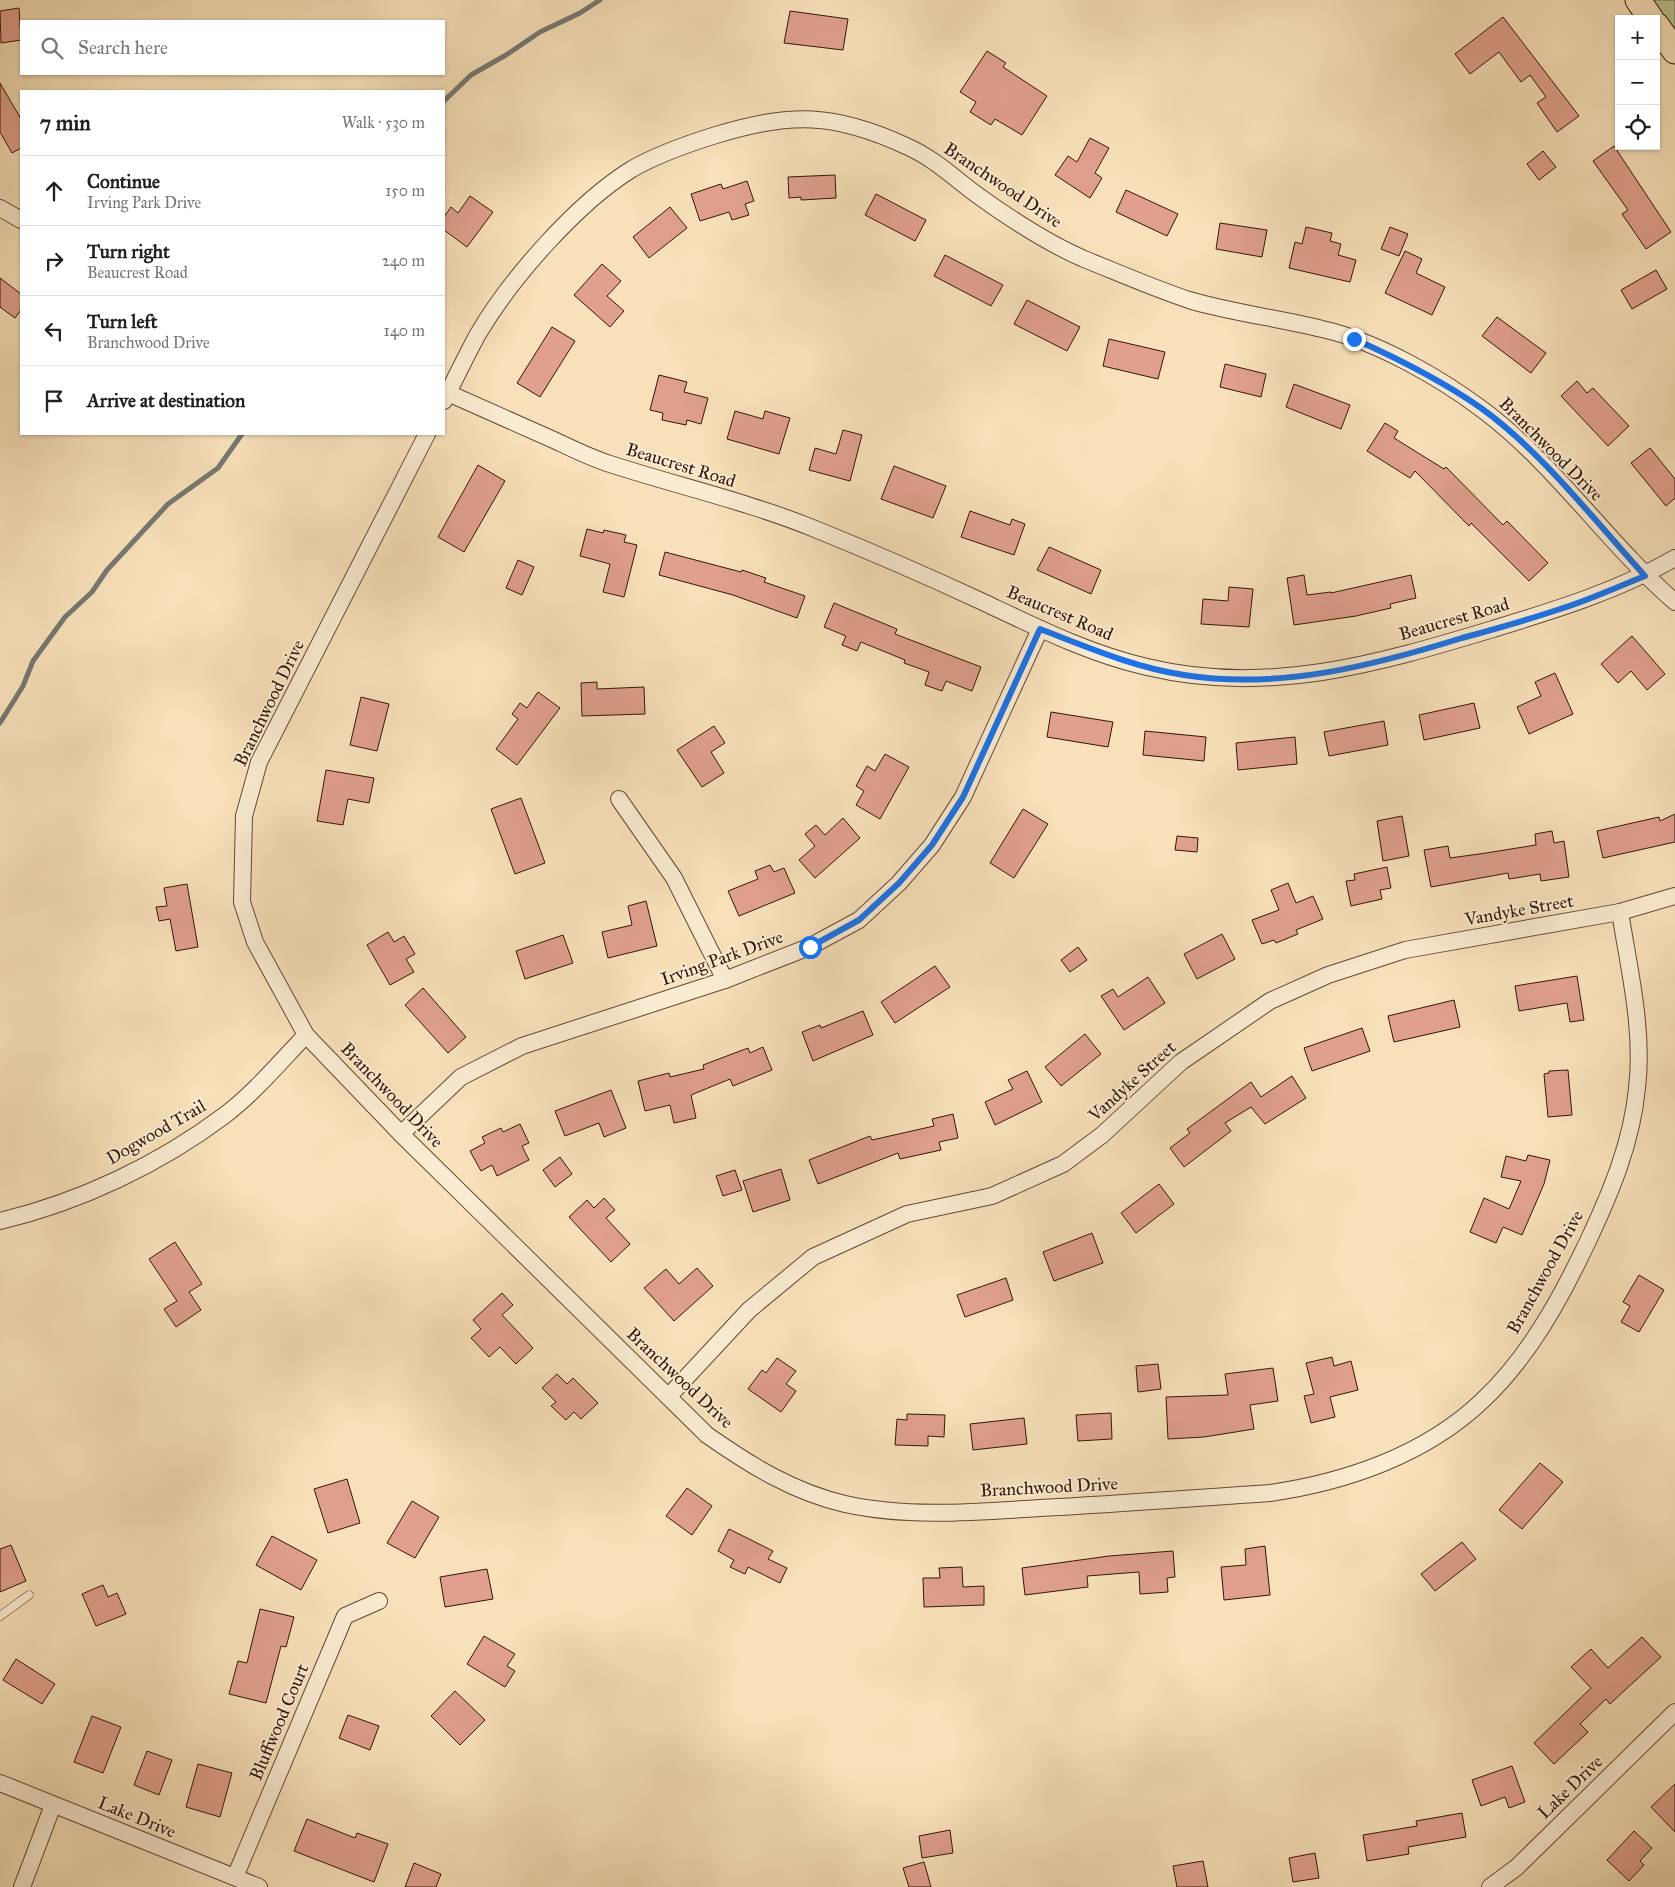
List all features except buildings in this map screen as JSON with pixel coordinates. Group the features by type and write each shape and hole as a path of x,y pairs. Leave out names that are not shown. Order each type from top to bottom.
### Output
{"main road":[{"path":"1638,0 1648,15"},
{"path":"1660,30 1675,51"}],"street":[{"name":"Branchwood Drive","path":"446,397 478,334 531,263 575,216 631,170 660,155 736,128 784,119 832,120 871,131 908,147 936,163 981,198 1035,234 1077,256 1144,284 1190,300 1245,315 1324,329 1339,334 1399,359 1441,382 1482,408 1513,434 1547,468 1645,576 1675,602"},
{"path":"0,208 20,219"},
{"name":"Beaucrest Road","path":"446,397 606,463 791,519 885,557 1040,629 1129,662 1184,675 1241,679 1305,676 1353,668 1440,645 1562,608 1645,576 1675,558"},
{"name":"Branchwood Drive","path":"426,435 259,762 244,816 242,902 255,942 306,1035 401,1134 707,1435 747,1463 775,1479 843,1503 892,1510 1004,1510 1270,1493 1310,1487 1349,1477 1422,1444 1457,1422 1482,1402 1504,1378 1528,1346 1554,1305 1577,1264 1611,1189 1622,1159 1632,1120 1639,1056 1635,1008 1620,912"},
{"name":"Irving Park Drive","path":"401,1134 461,1078 522,1046 725,980 810,947 859,920 899,883 932,845 963,797 1040,629"},
{"path":"619,799 674,878 725,980"},
{"name":"Vandyke Street","path":"669,1396 749,1310 813,1257 907,1214 992,1196 1063,1164 1102,1135 1181,1062 1270,1001 1328,975 1405,950 1620,912 1675,896"},
{"name":"Dogwood Trail","path":"0,1221 55,1205 100,1186 186,1142 226,1114 256,1088 306,1035"},
{"name":"Bluffwood Court","path":"236,1878 345,1616 379,1601"},
{"name":"Lake Drive","path":"1490,1887 1517,1867 1675,1712"},
{"name":"Lake Drive","path":"0,1783 259,1887"},
{"path":"22,1887 53,1805"}],"lane":[{"path":"0,1616 29,1595"}],"green space":[{"path":"1649,0 1675,0 1675,35"}],"waterway":[{"path":"445,100 471,75 506,55 540,32 580,13 600,0"},
{"path":"0,723 23,686 33,661 65,617 92,592 107,570 168,504 218,468 241,435"}],"route":[{"path":"810,947 859,920 899,883 932,845 963,797 1040,629 1106,655 1145,667 1184,675 1225,679 1305,676 1353,668 1431,648 1562,608 1645,576 1547,468 1513,434 1482,408 1441,382 1399,359 1354,339"}]}
